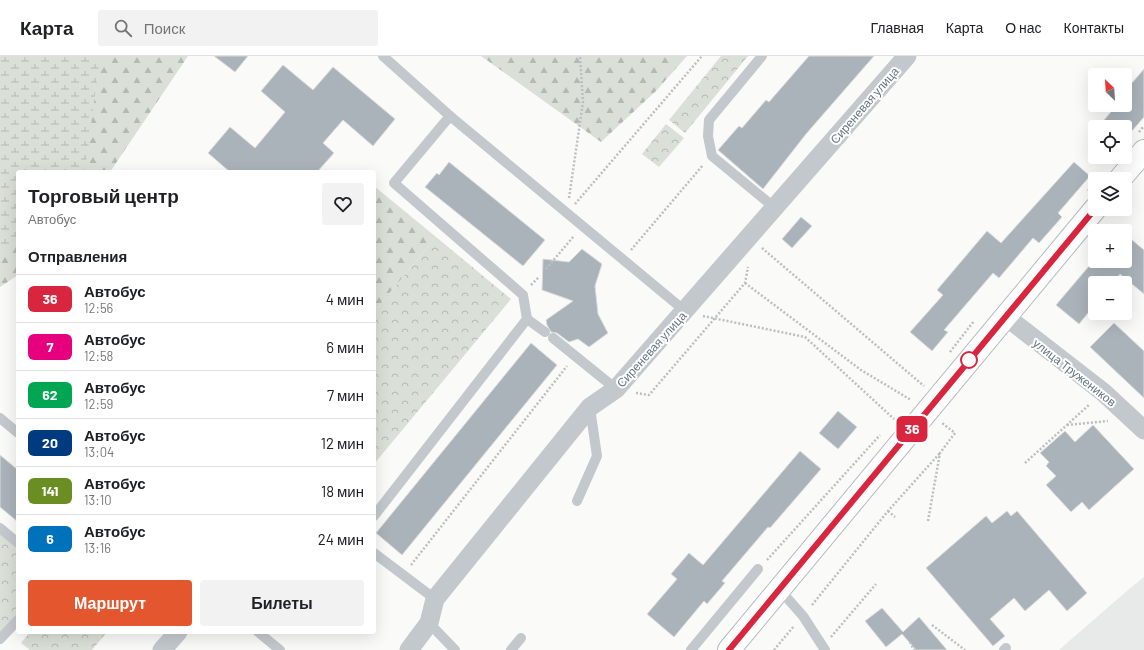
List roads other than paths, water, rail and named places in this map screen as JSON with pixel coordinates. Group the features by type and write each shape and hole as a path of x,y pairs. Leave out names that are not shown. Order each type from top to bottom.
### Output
{"main road":[{"path":"1126,172 1144,151"},
{"path":"729,650 780,590 928,401 1005,316 1089,216"}],"street":[{"name":"Сиреневая улица","path":"409,650 429,623 435,599 590,407 616,389 907,56"},
{"name":"улица Тружеников","path":"1005,316 1103,392 1144,430"},
{"path":"162,650 176,634"}],"lane":[{"path":"382,56 450,116 685,311"},
{"path":"762,56 709,120 708,136 712,156 775,208"},
{"path":"450,116 394,183 523,295 527,319 576,355 616,389"},
{"path":"376,513 527,319"},
{"path":"577,501 597,456 590,407"},
{"path":"0,418 16,431"},
{"path":"0,528 16,541"},
{"path":"376,555 435,599"},
{"path":"691,650 758,569"},
{"path":"780,590 803,616 822,649"},
{"path":"0,639 16,622"},
{"path":"429,623 455,650"},
{"path":"260,634 280,650"},
{"path":"511,650 521,638"}]}
